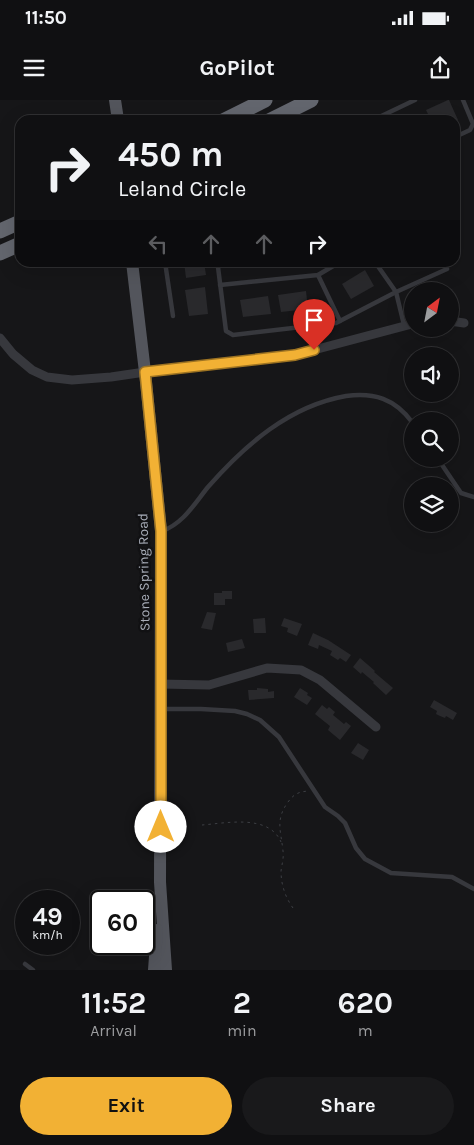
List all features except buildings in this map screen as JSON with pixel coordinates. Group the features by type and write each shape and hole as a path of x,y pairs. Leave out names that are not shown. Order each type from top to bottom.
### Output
{"highway":[{"path":"235,115 265,100"},
{"path":"281,115 312,100"},
{"path":"0,231 15,224"},
{"path":"0,254 15,246"}],"main road":[{"path":"115,100 117,115"},
{"name":"Stone Spring Road","path":"133,267 161,531 160,882 154,970"},
{"name":"Stone Spring Road","path":"160,882 166,970"}],"street":[{"path":"459,322 464,323"},
{"path":"0,338 24,365 46,377 72,380 295,355 404,325"},
{"path":"160,684 209,684 267,668 301,670 320,680 376,727"}],"lane":[{"path":"384,115 415,100"},
{"path":"460,135 470,130 473,124 463,100"},
{"path":"166,267 173,316"},
{"path":"217,267 226,331 233,335 336,323 396,292 447,269"},
{"path":"220,284 318,275 332,267"},
{"path":"378,267 396,292 404,313"},
{"path":"318,275 340,321"},
{"path":"161,531 181,520 210,485 251,443 275,425 299,412 338,398 371,395 392,402 404,412"},
{"path":"443,467 461,493 474,497"},
{"path":"160,709 235,711 257,718 268,725 279,736 325,808 345,823 358,851 365,858 379,868 398,875 452,877 474,889"},
{"path":"25,964 33,970"}],"path":[{"path":"293,908 282,883 280,819 283,810 296,794 315,790"},
{"path":"202,825 239,823 262,825 276,834 282,845"}],"route":[{"path":"161,827 161,531 145,372 295,355 314,350"}]}
